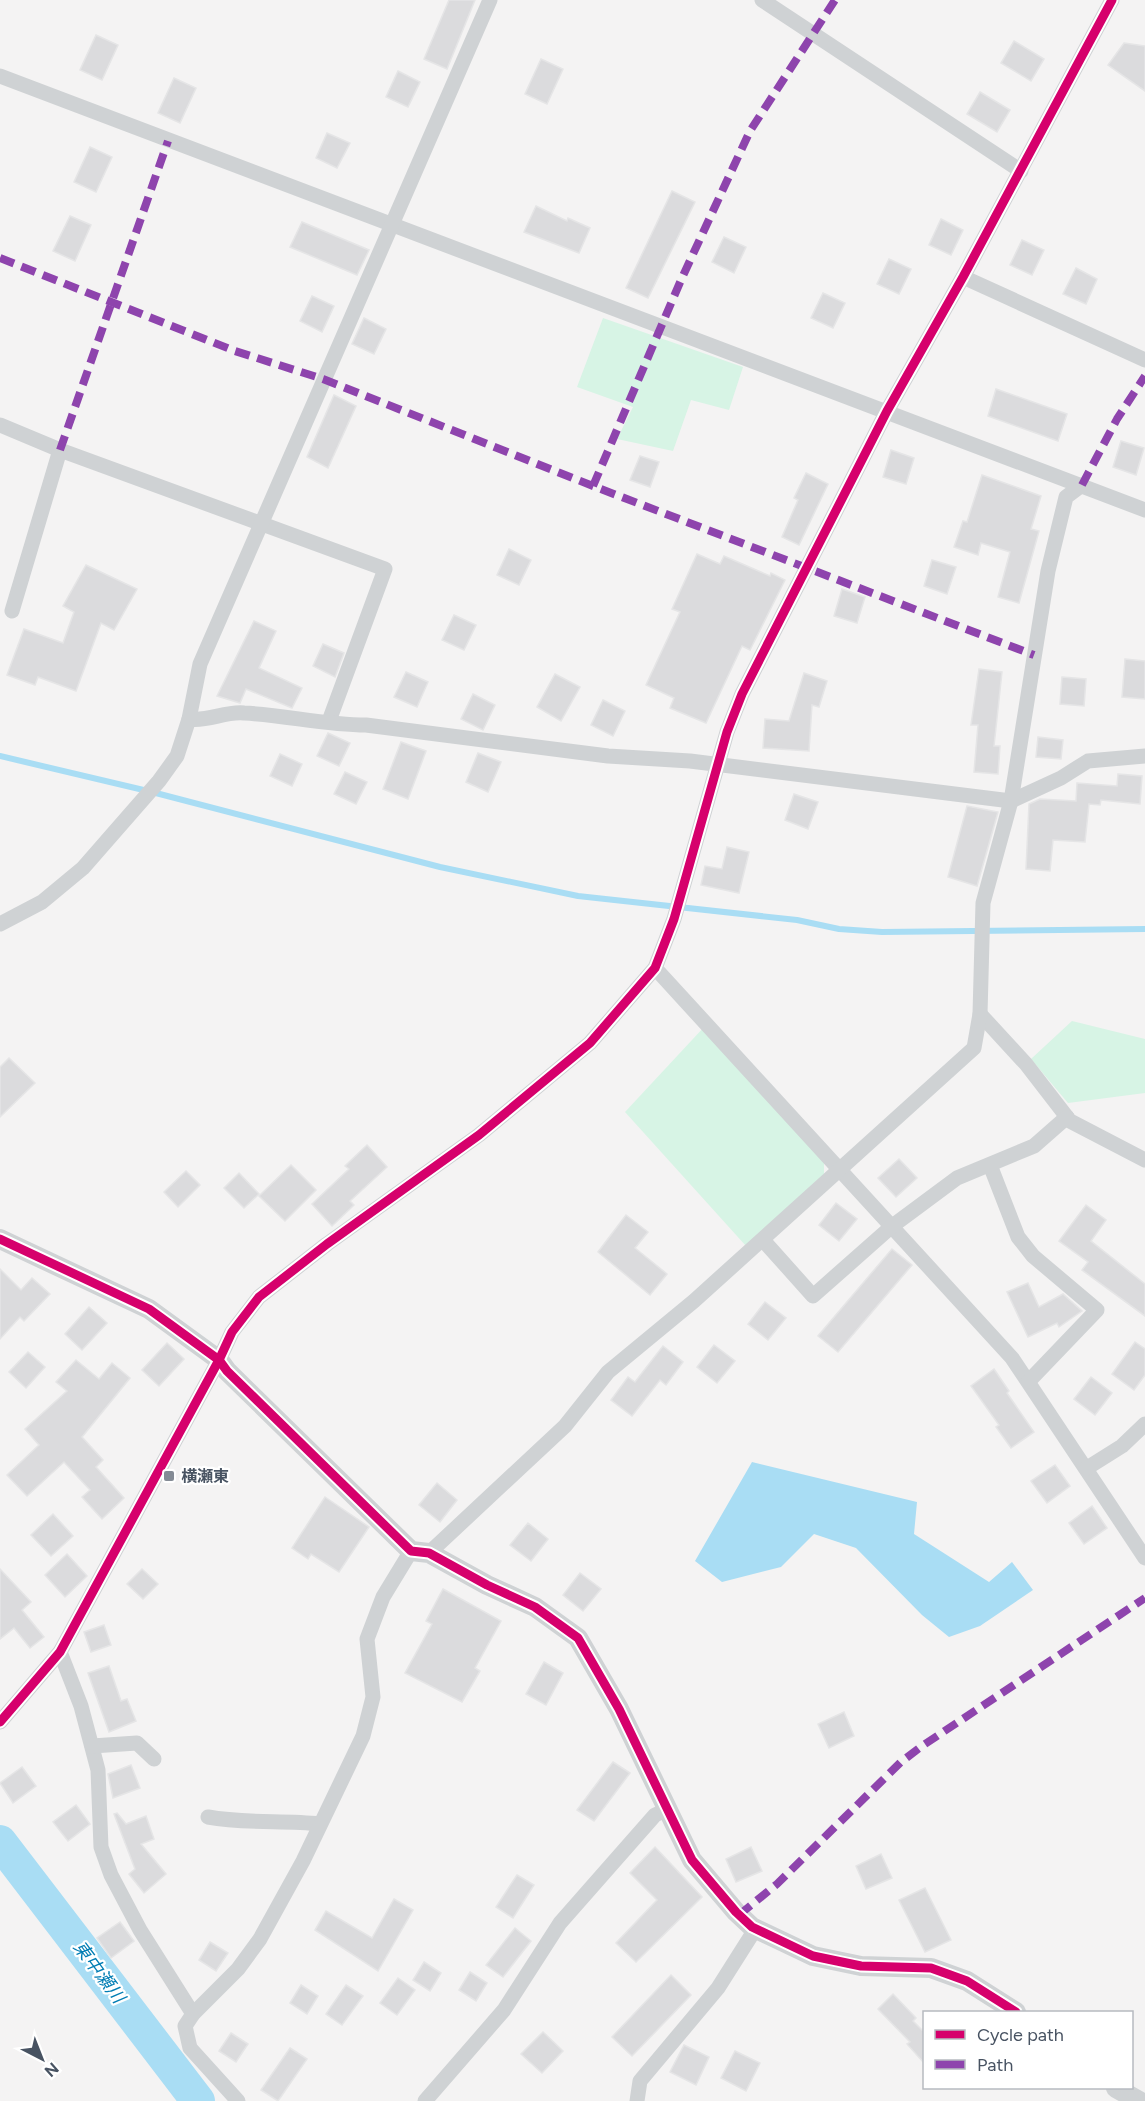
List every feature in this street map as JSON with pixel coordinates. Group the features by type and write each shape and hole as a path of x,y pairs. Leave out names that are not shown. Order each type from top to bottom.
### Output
{"street":[{"path":"0,924 42,902 84,868 142,802 177,756 189,718 200,664 260,522 490,0"},
{"path":"762,0 1021,171"},
{"path":"0,1722 60,1652 219,1360 232,1332 259,1297 327,1244 479,1135 565,1065 590,1043 655,968 674,919 727,732 742,694 887,411 963,277 1112,0"},
{"path":"0,76 757,365 887,411 1145,510"},
{"path":"963,277 1145,360"},
{"path":"0,425 60,450 385,569 329,721"},
{"path":"12,611 60,450"},
{"path":"238,2101 190,2048 185,2032 193,2014 238,1969 260,1939 363,1737 373,1697 367,1639 374,1615 400,1566 420,1552 565,1426 608,1372 763,1240 974,1048 980,1014 983,903 1011,801 1048,572 1066,497 1082,485"},
{"path":"189,718 201,721 241,712 609,756 690,761 1011,801 1061,778 1089,760 1145,756"},
{"path":"655,968 1006,1351 1029,1381 1145,1558"},
{"path":"980,1014 1026,1064 1067,1117 1080,1127 1145,1160"},
{"path":"763,1240 813,1296 891,1227 957,1178 1034,1146 1067,1117"},
{"path":"990,1165 1018,1237 1033,1256 1096,1310 1029,1381"},
{"path":"0,1239 148,1309 219,1360 227,1371 420,1552 535,1607 578,1638 620,1709 666,1810 692,1860 736,1912 756,1928 813,1956 861,1965 931,1968 967,1981 1013,2011"},
{"path":"1087,1468 1122,1446 1145,1424"},
{"path":"60,1652 81,1706 98,1770 101,1847 111,1875 140,1930 193,2014"},
{"path":"92,1746 137,1743 154,1759"},
{"path":"425,2101 504,2010 560,1923 655,1815 666,1810"},
{"path":"208,1816 237,1822 296,1821 320,1824"},
{"path":"637,2101 640,2081 718,1988 756,1928"},
{"path":"1118,2089 1139,2101"}],"green space":[{"path":"603,318 743,367 729,410 691,400 673,451 617,439 633,407 577,387"},
{"path":"1072,1021 1145,1039 1145,1093 1068,1103 1031,1059"},
{"path":"705,1026 824,1162 824,1174 746,1246 625,1112"}],"water":[{"path":"752,1462 917,1502 914,1534 989,1582 1012,1562 1033,1590 980,1626 949,1637 922,1615 856,1548 814,1534 781,1567 722,1582 695,1561"}],"building":[{"path":"449,0 475,0 447,69 424,59"},
{"path":"96,35 118,45 102,80 80,70"},
{"path":"1014,41 1044,59 1031,81 1001,63"},
{"path":"1124,43 1145,46 1145,91 1108,65"},
{"path":"541,59 563,69 547,104 525,94"},
{"path":"398,71 420,82 408,107 386,97"},
{"path":"174,78 196,88 180,123 158,113"},
{"path":"980,92 1010,110 997,132 967,114"},
{"path":"327,133 350,143 337,168 316,158"},
{"path":"90,147 112,157 96,192 74,182"},
{"path":"672,191 695,202 648,298 626,288"},
{"path":"536,206 567,221 568,218 590,228 579,253 524,232"},
{"path":"70,216 91,225 75,261 53,251"},
{"path":"941,219 963,230 951,255 929,245"},
{"path":"302,222 369,250 357,275 290,247"},
{"path":"724,237 746,247 734,273 712,262"},
{"path":"1022,240 1044,250 1032,275 1010,265"},
{"path":"889,259 911,269 899,294 877,284"},
{"path":"1076,268 1097,279 1086,304 1063,294"},
{"path":"823,293 845,303 833,328 811,318"},
{"path":"312,296 334,306 322,332 300,321"},
{"path":"364,318 386,329 374,354 352,344"},
{"path":"996,389 1067,414 1058,441 988,416"},
{"path":"334,395 356,406 328,468 307,457"},
{"path":"1121,441 1144,448 1136,475 1113,467"},
{"path":"891,450 914,458 906,484 883,477"},
{"path":"640,456 659,462 650,487 630,480"},
{"path":"806,473 828,484 799,545 782,537 798,500 794,498"},
{"path":"982,475 1041,496 1031,529 1039,531 1019,603 998,597 1010,552 981,543 978,555 954,547 963,521 967,522"},
{"path":"509,549 531,560 519,585 497,575"},
{"path":"697,554 720,564 724,556 785,580 750,650 742,646 706,723 670,708 674,698 646,685 680,612 672,609"},
{"path":"932,560 956,567 947,594 924,586"},
{"path":"86,565 137,589 114,630 101,623 76,691 38,677 35,685 7,675 24,629 63,643 74,612 63,606"},
{"path":"842,589 865,597 857,623 834,616"},
{"path":"454,615 476,625 464,650 442,640"},
{"path":"254,621 276,631 259,668 302,688 292,708 246,689 240,703 217,696"},
{"path":"323,644 344,653 335,677 313,666"},
{"path":"1125,659 1145,661 1145,699 1122,697"},
{"path":"979,669 1002,672 994,746 1000,746 998,774 974,772 978,725 971,725"},
{"path":"406,672 428,682 417,707 394,697"},
{"path":"804,673 827,681 819,707 812,705 809,751 763,748 765,719 789,721"},
{"path":"555,674 580,687 561,721 537,707"},
{"path":"1062,677 1086,679 1084,706 1060,704"},
{"path":"473,694 495,705 483,730 461,719"},
{"path":"603,700 625,711 613,736 591,725"},
{"path":"328,733 350,743 339,766 317,756"},
{"path":"1038,737 1063,740 1061,759 1036,757"},
{"path":"401,742 426,751 408,799 383,789"},
{"path":"478,753 501,762 488,792 466,782"},
{"path":"280,754 302,764 292,786 270,776"},
{"path":"345,772 367,782 356,804 334,794"},
{"path":"1118,774 1142,776 1140,804 1101,800 1100,805 1089,804 1085,842 1053,840 1050,871 1026,869 1029,804 1040,799 1076,801 1077,783 1117,786"},
{"path":"794,794 818,802 808,829 785,820"},
{"path":"967,806 998,812 977,886 948,877"},
{"path":"727,847 749,852 739,893 701,885 705,866 722,869"},
{"path":"9,1058 35,1083 0,1117 0,1067"},
{"path":"367,1145 387,1167 350,1201 354,1205 332,1226 312,1204 349,1169 345,1166"},
{"path":"899,1159 917,1178 896,1197 878,1178"},
{"path":"291,1165 316,1190 285,1221 259,1196"},
{"path":"186,1171 200,1185 178,1207 164,1192"},
{"path":"239,1173 259,1194 244,1208 224,1188"},
{"path":"836,1203 857,1219 839,1241 819,1225"},
{"path":"1086,1205 1106,1220 1091,1241 1145,1284 1145,1316 1082,1270 1088,1262 1059,1241"},
{"path":"626,1215 648,1232 635,1248 667,1274 650,1295 598,1252"},
{"path":"892,1249 912,1265 838,1352 818,1336"},
{"path":"0,1269 21,1290 32,1278 50,1294 24,1321 20,1317 0,1339"},
{"path":"1028,1283 1039,1307 1063,1294 1082,1311 1059,1327 1057,1323 1028,1337 1007,1292"},
{"path":"765,1302 786,1318 768,1340 748,1324"},
{"path":"89,1307 107,1323 82,1350 65,1334"},
{"path":"1135,1342 1145,1349 1145,1375 1134,1390 1112,1374"},
{"path":"167,1343 184,1359 159,1386 142,1370"},
{"path":"714,1345 735,1361 717,1383 697,1367"},
{"path":"663,1346 683,1362 666,1385 660,1380 632,1416 611,1400 628,1377 635,1382"},
{"path":"28,1352 45,1367 26,1388 9,1372"},
{"path":"76,1360 99,1379 112,1363 130,1378 82,1437 103,1460 96,1467 124,1498 102,1519 82,1497 90,1490 64,1462 27,1496 7,1475 39,1445 25,1429 67,1391 56,1382"},
{"path":"994,1369 1009,1391 1007,1393 1034,1432 1011,1448 996,1427 999,1425 971,1386"},
{"path":"1091,1377 1112,1393 1095,1415 1074,1399"},
{"path":"1055,1465 1070,1486 1047,1503 1031,1481"},
{"path":"437,1483 457,1500 440,1522 419,1505"},
{"path":"325,1497 369,1527 339,1572 311,1554 308,1559 292,1548"},
{"path":"1092,1506 1107,1528 1084,1544 1069,1523"},
{"path":"53,1514 73,1536 51,1556 31,1535"},
{"path":"528,1523 548,1539 531,1561 510,1545"},
{"path":"67,1554 87,1576 65,1597 45,1575"},
{"path":"0,1569 31,1602 22,1610 44,1637 30,1648 14,1628 0,1639"},
{"path":"142,1569 158,1584 143,1599 127,1584"},
{"path":"580,1573 601,1589 583,1611 563,1595"},
{"path":"443,1589 501,1621 475,1668 480,1671 462,1702 405,1673 432,1624 426,1621"},
{"path":"104,1625 111,1645 91,1652 84,1632"},
{"path":"544,1662 563,1673 546,1705 526,1694"},
{"path":"109,1666 121,1701 127,1699 136,1721 109,1732 88,1673"},
{"path":"844,1712 854,1736 829,1748 818,1724"},
{"path":"613,1762 630,1773 594,1821 577,1810"},
{"path":"131,1765 140,1788 113,1798 108,1774"},
{"path":"22,1767 36,1786 13,1803 0,1783"},
{"path":"76,1805 90,1824 68,1841 53,1822"},
{"path":"117,1813 126,1824 146,1816 154,1839 141,1844 166,1874 144,1893 129,1874 135,1869 114,1814"},
{"path":"655,1847 702,1897 636,1962 616,1943 657,1900 630,1873"},
{"path":"751,1847 762,1871 736,1882 726,1859"},
{"path":"881,1854 892,1878 866,1889 856,1866"},
{"path":"517,1875 534,1885 513,1918 496,1907"},
{"path":"925,1888 951,1940 925,1952 899,1900"},
{"path":"394,1899 413,1910 378,1971 315,1930 326,1911 372,1938"},
{"path":"120,1922 134,1941 111,1958 97,1938"},
{"path":"515,1928 531,1941 503,1977 486,1965"},
{"path":"210,1942 228,1953 216,1971 199,1960"},
{"path":"424,1962 441,1973 430,1991 413,1980"},
{"path":"470,1972 487,1983 476,2001 459,1990"},
{"path":"671,1975 691,1995 632,2056 612,2037"},
{"path":"398,1978 415,1990 397,2015 380,2003"},
{"path":"301,1985 318,1996 307,2014 290,2003"},
{"path":"346,1985 363,1996 342,2025 326,2014"},
{"path":"893,1994 916,2018 913,2021 923,2029 923,2062 907,2044 910,2042 878,2009"},
{"path":"543,2032 563,2051 542,2073 521,2054"},
{"path":"231,2033 248,2044 236,2062 219,2051"},
{"path":"684,2045 709,2057 696,2085 670,2072"},
{"path":"290,2048 307,2059 278,2101 261,2090"},
{"path":"735,2051 760,2063 746,2091 721,2078"}],"waterway":[{"path":"0,756 152,792 440,867 578,896 797,920 839,929 882,932 1145,929"},
{"name":"東中瀬川","path":"0,1842 198,2101"}],"marked path":[{"path":"593,486 681,280 750,131 835,0"},
{"path":"60,450 168,141"},
{"path":"0,258 235,351 323,379 593,486 1034,655"},
{"path":"1082,485 1117,419 1145,376"},
{"path":"739,1915 777,1884 901,1762 1145,1598"}],"cycle path":[{"path":"0,1722 60,1652 219,1360 232,1332 259,1297 327,1244 479,1135 590,1043 655,968 674,919 727,732 742,694 887,411 963,277 1112,0"},
{"path":"0,1239 149,1309 219,1360 227,1371 411,1551 429,1553 487,1585 535,1607 578,1638 619,1709 692,1860 736,1912 752,1927 813,1956 861,1966 931,1968 967,1981 1014,2011"}],"place":[{"name":"横瀬東","path":"169,1476"}]}
